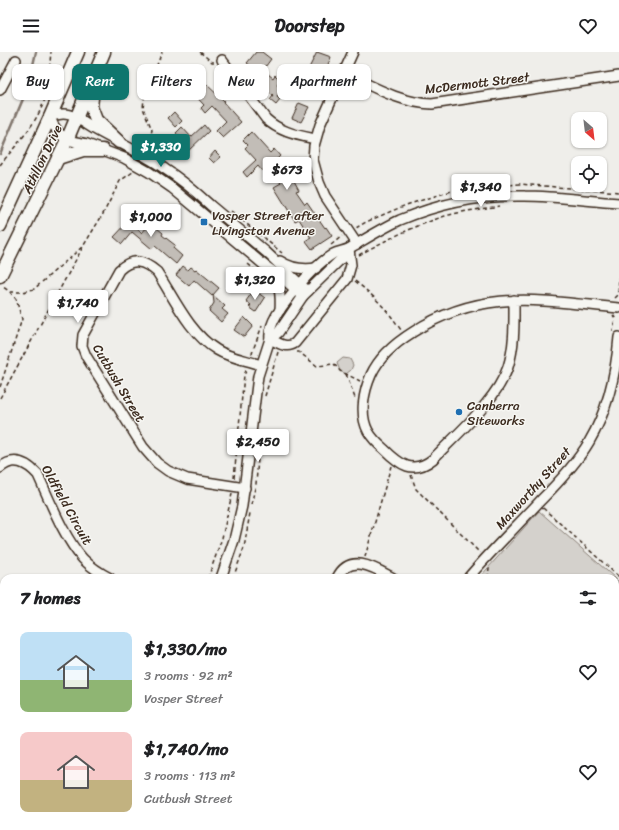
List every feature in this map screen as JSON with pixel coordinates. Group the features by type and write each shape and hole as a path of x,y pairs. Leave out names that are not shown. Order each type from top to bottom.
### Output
{"main road":[{"name":"Athllon Drive","path":"0,226 78,52"},
{"name":"Athllon Drive","path":"99,64 104,52"},
{"name":"Athllon Drive","path":"2,277 67,140 84,100"},
{"path":"91,100 91,107 96,120 119,142"},
{"path":"58,158 83,150 103,150"}],"street":[{"path":"348,64 353,52"},
{"path":"0,90 16,60"},
{"path":"222,60 266,119 282,130 315,139"},
{"name":"McDermott Street","path":"371,85 404,100 418,104 432,104 619,76"},
{"path":"332,100 315,139 313,160 318,182 325,196 357,244"},
{"path":"298,287 264,265 172,188 137,165 88,144 67,140 59,133 50,117 59,113 67,113 165,168 267,253 284,265 304,270 316,268"},
{"path":"222,574 234,540 245,488 254,400 261,365 270,339 270,328 279,312 298,287 316,268 334,254 349,249 399,220 445,204 476,198 526,196 619,203"},
{"path":"270,339 289,346 295,343 347,279 351,260 349,249"},
{"path":"270,339 278,332 306,294 345,255 349,249"},
{"path":"267,253 306,294"},
{"name":"Cutbush Street","path":"245,488 180,477 168,471 152,458 143,447 86,356 82,346 83,336 119,270 129,263 137,262 150,266 157,272 190,325 206,342 218,351 261,365"},
{"path":"264,265 273,276 279,288 281,298 279,312"},
{"path":"514,300 514,327 508,367 500,385 489,400 426,465 410,467 394,459 374,440 366,425 364,399 373,370 382,359 406,337 427,323 456,310 475,305 514,300 619,308"},
{"name":"Maxworthy Street","path":"471,574 482,558 538,503 575,463 589,441 601,418 613,379 616,335"},
{"name":"Oldfield Circuit","path":"0,468 5,464 12,462 24,463 32,468 38,475 73,546 82,559 102,574"},
{"path":"339,574 354,564 363,564 374,567 386,574"}],"path":[{"path":"0,165 26,133 43,104 47,88 51,52"},
{"path":"162,52 144,99 143,108 152,130 148,147 168,160"},
{"path":"200,52 212,62 222,60"},
{"path":"0,398 120,181 132,173 136,173"},
{"path":"327,248 366,222 406,205 456,190 519,184 619,192"},
{"path":"351,260 385,240 414,227 447,216 503,205"},
{"path":"227,210 234,212 285,256"},
{"path":"10,292 23,292 34,289 84,245"},
{"path":"246,262 265,279"},
{"path":"0,387 22,319 16,299 10,292 2,277"},
{"path":"614,299 618,295 619,277"},
{"path":"354,280 376,298 390,313 406,337"},
{"path":"610,313 615,318 616,335"},
{"path":"209,574 222,538 231,501 244,374 263,324"},
{"path":"264,398 278,351 283,352"},
{"path":"295,351 299,352 317,366 334,364 340,371 368,384"},
{"path":"346,374 357,402"},
{"path":"234,574 244,548 256,484 259,442"},
{"path":"363,564 394,459"},
{"path":"410,467 410,473 416,489 481,554 482,558 488,563 488,574"},
{"path":"538,503 616,574"}],"shaded area":[{"path":"343,358 350,359 353,365 351,370 346,374 340,371 337,363"},
{"path":"539,511 610,574 483,574"}],"building":[{"path":"256,52 262,52 271,59 267,64 247,63"},
{"path":"317,52 331,57 328,64 311,64"},
{"path":"269,75 273,78 275,75 277,77 277,100 280,100 276,105 270,100 273,96 269,93"},
{"path":"206,84 214,92 214,100 223,100 223,102 241,122 223,138 216,131 226,121 212,106 205,113 201,108 204,105 199,100 206,100"},
{"path":"299,103 309,107 301,122 292,118"},
{"path":"174,112 182,121 176,127 168,118"},
{"path":"204,125 209,131 187,152 178,143 182,140 176,133 182,127 191,137"},
{"path":"251,132 270,153 274,149 280,156 275,161 288,174 293,171 297,176 293,179 299,190 296,191 305,204 307,202 332,236 312,249 306,241 311,238 299,219 295,221 274,187 281,183 266,167 262,171 258,166 247,177 243,172 256,160 245,148 248,145 243,140"},
{"path":"215,151 221,157 214,163 209,158"},
{"path":"156,216 162,221 157,228 163,233 162,235 175,245 173,248 182,256 176,264 155,246 152,249 132,232 122,244 114,237 129,221 142,233"},
{"path":"183,266 188,270 191,267 195,270 196,269 219,288 212,296 194,280 189,286 176,275"},
{"path":"257,292 265,298 256,312 249,307 251,305 246,301 251,294 254,296"},
{"path":"213,295 225,306 222,309 228,314 221,322 209,311 214,303"},
{"path":"244,317 253,326 244,337 234,330"}],"waterway":[{"path":"0,154 28,87 36,52"}],"place":[{"name":"Vosper Street after Livingston Avenue","path":"204,222"},
{"name":"Canberra Siteworks","path":"459,412"}]}
